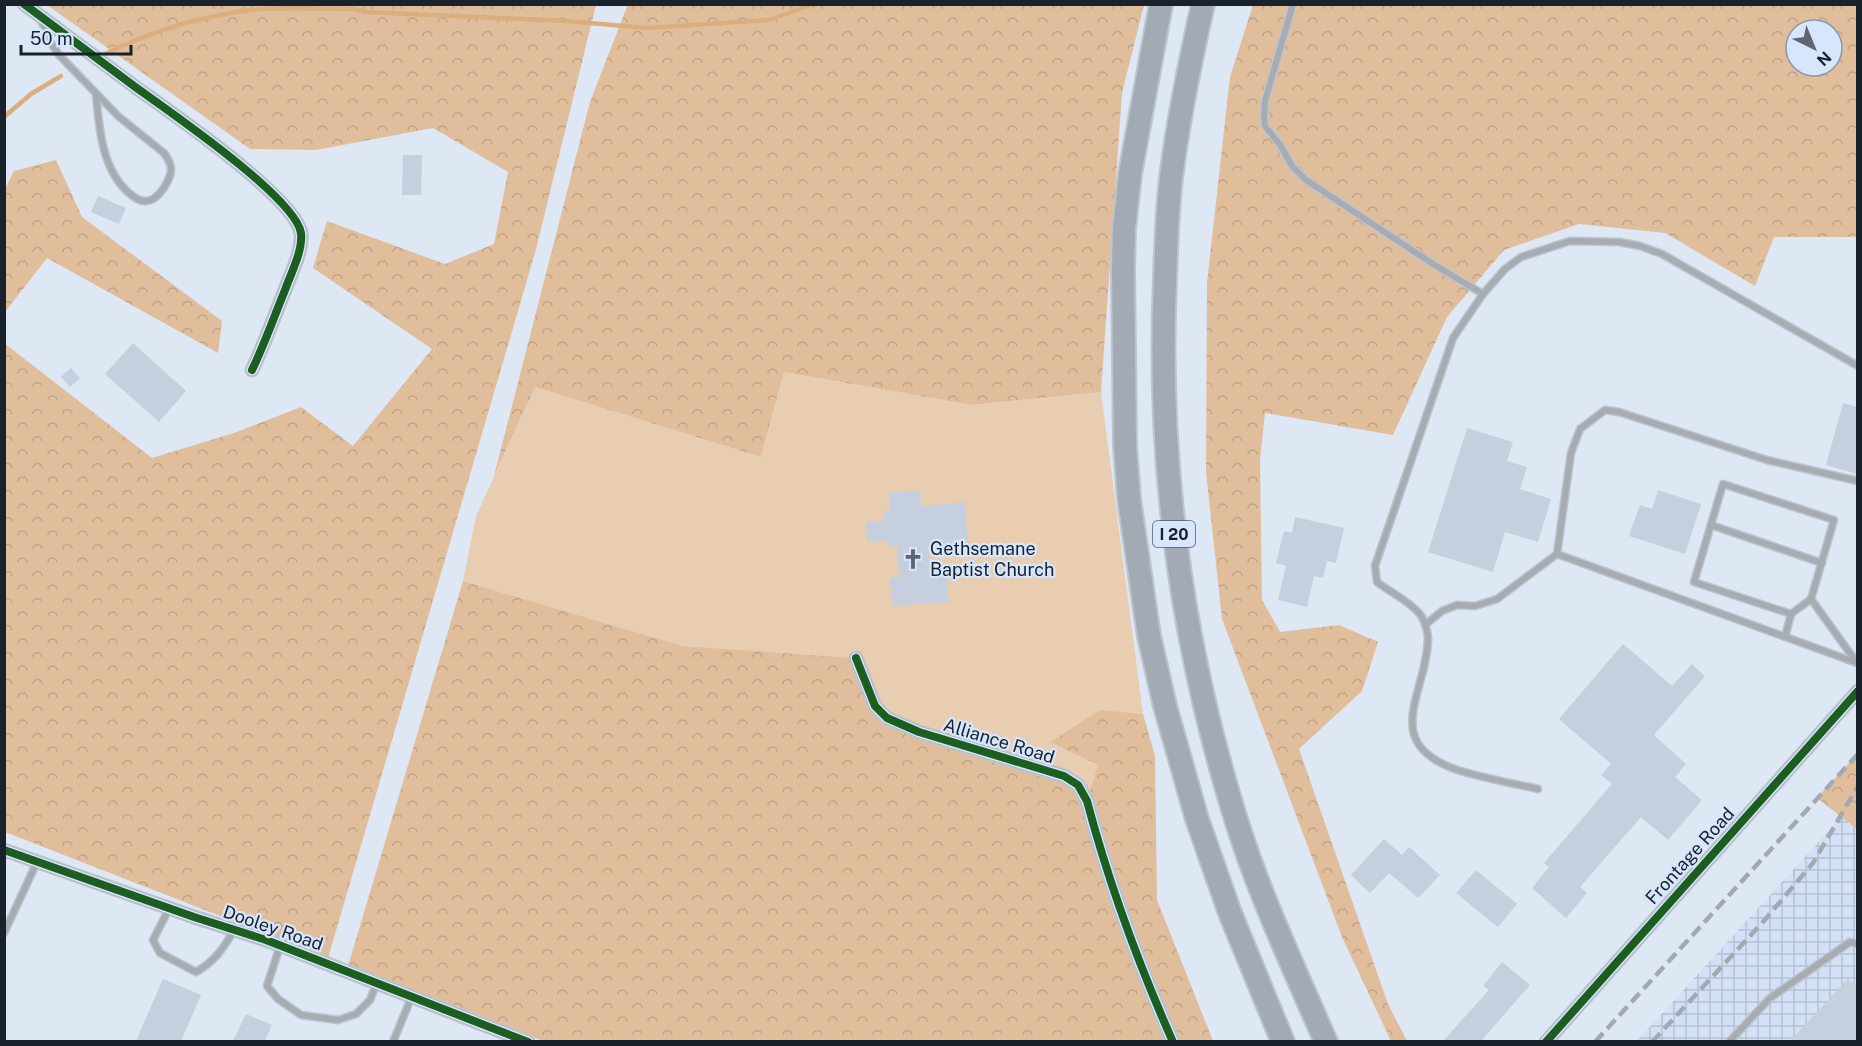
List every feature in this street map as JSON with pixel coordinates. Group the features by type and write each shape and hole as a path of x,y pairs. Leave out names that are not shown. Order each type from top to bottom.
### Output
{"highway":[{"name":"I 20","path":"1161,4 1130,174 1124,228 1125,445 1129,499 1149,636 1165,706 1197,819 1230,913 1282,1041"},
{"name":"I 20","path":"1203,4 1185,92 1167,219 1162,368 1172,517 1190,638 1204,705 1234,814 1257,882 1326,1041"}],"street":[{"path":"24,4 215,145 268,190 286,208 296,223 301,240 295,264 267,339 252,370"},
{"name":"Alliance Road","path":"856,658 875,706 887,718 919,732 1064,776 1078,785 1087,801 1114,893 1142,971 1173,1041"},
{"name":"Frontage Road","path":"1546,1041 1857,691"},
{"name":"Dooley Road","path":"4,850 280,945 412,996 511,1038 528,1041"}],"lane":[{"path":"1293,4 1265,101 1265,126 1281,146 1292,166 1306,180 1433,264 1483,294"},
{"path":"40,16 58,55 118,116 164,153 169,161 171,171 168,180 153,199 146,201 135,198 117,179 105,152 96,94"},
{"path":"1538,789 1452,768 1429,755 1414,739 1411,722 1428,655 1427,630 1420,613 1377,582 1375,566 1453,338 1483,294 1505,269 1521,257 1547,247 1570,241 1619,242 1641,246 1662,254 1857,366"},
{"path":"1425,625 1442,611 1457,605 1475,606 1497,599 1557,554 1571,453 1580,429 1605,410 1619,412 1767,460 1857,481"},
{"path":"1785,637 1791,614 1811,599 1834,520 1724,484 1694,582 1791,614"},
{"path":"1711,525 1822,563"},
{"path":"1557,554 1857,663"},
{"path":"1811,599 1857,663"},
{"path":"4,933 37,861"},
{"path":"169,908 153,940 160,953 196,972 211,964 220,954 234,930"},
{"path":"1729,1041 1770,998 1850,942 1857,944"},
{"path":"280,945 267,986 278,999 301,1015 338,1020 356,1014 370,1000 377,982"},
{"path":"393,1041 412,996"}],"shaded area":[{"path":"784,372 972,405 1101,392 1143,714 1100,711 1051,742 1098,765 1087,801 887,718 855,658 683,646 463,581 476,516 535,387 761,457"},
{"path":"1854,803 1857,806 1857,1041 1636,1042"}],"green space":[{"path":"628,4 1144,5 1122,93 1101,392 972,405 784,372 761,457 535,387 494,476 590,102"},
{"path":"47,5 596,5 535,253 328,958 5,832 4,343 152,458 234,433 301,407 353,446 432,349 313,268 327,221 445,264 494,244 508,172 433,128 316,150 250,149"},
{"path":"1253,5 1857,5 1857,237 1774,237 1755,286 1665,233 1579,224 1504,250 1447,317 1393,435 1265,413 1260,460 1262,600 1280,632 1339,625 1378,642 1362,691 1299,749 1388,1004 1407,1041 1391,1041 1342,937 1222,619 1206,472 1207,283 1230,77"},
{"path":"56,160 82,217 222,321 218,353 47,258 5,312 5,189 14,171"},
{"path":"463,581 683,646 856,658 887,718 1064,776 1087,800 1098,765 1050,742 1100,710 1143,714 1155,756 1157,900 1213,1041 543,1041 348,966"},
{"path":"1857,754 1857,829 1817,798"}],"building":[{"path":"403,155 422,155 421,195 402,195"},
{"path":"98,196 126,208 119,224 91,212"},
{"path":"133,343 186,391 159,422 105,374"},
{"path":"71,368 80,378 70,387 61,377"},
{"path":"1843,403 1857,407 1857,474 1826,465"},
{"path":"1467,428 1513,442 1507,461 1527,467 1520,489 1551,499 1538,542 1505,532 1493,572 1428,552"},
{"name":"Gethsemane Baptist Church","path":"920,490 921,506 965,502 968,544 928,548 930,571 946,569 949,602 892,606 890,578 899,577 897,545 888,546 887,540 867,542 866,522 884,521 883,511 890,511 889,493"},
{"path":"1658,490 1701,504 1685,554 1629,536 1640,505 1652,509"},
{"path":"1295,517 1344,528 1336,563 1327,561 1323,578 1314,576 1307,607 1278,600 1286,566 1276,563 1284,531 1292,533"},
{"path":"1623,644 1672,686 1692,664 1705,676 1654,735 1686,764 1675,777 1702,800 1668,840 1641,817 1580,887 1587,893 1566,918 1532,888 1549,867 1544,863 1612,784 1601,775 1611,764 1559,719"},
{"path":"1384,839 1402,855 1409,847 1440,875 1418,898 1389,873 1370,893 1351,875"},
{"path":"1476,870 1517,904 1498,927 1456,893"},
{"path":"1502,962 1530,985 1481,1041 1443,1041 1489,990 1483,986"},
{"path":"163,979 201,995 181,1041 136,1041"},
{"path":"1848,979 1857,987 1857,1041 1790,1041"},
{"path":"246,1014 272,1025 265,1041 233,1041"}],"waterway":[{"path":"103,55 141,38 201,19 262,9 354,9 366,12 567,21 647,28 769,20 814,4"},
{"path":"4,117 31,94 61,76"}],"railway":[{"path":"1595,1042 1858,754"},
{"path":"1652,1042 1763,922 1813,863 1858,786"}],"cycle path":[{"path":"24,4 228,155 277,198 293,217 301,233 298,254 252,370"},
{"path":"856,658 875,706 887,718 919,732 1064,776 1078,785 1087,801 1125,923 1173,1042"},
{"path":"1546,1042 1858,691"},
{"path":"4,850 266,940 528,1042"}],"place":[{"name":"Gethsemane Baptist Church","path":"913,559"}]}
